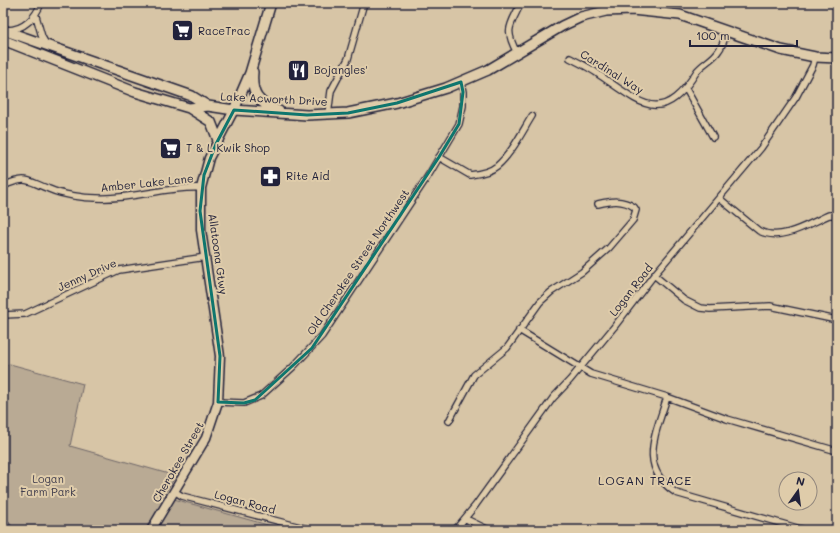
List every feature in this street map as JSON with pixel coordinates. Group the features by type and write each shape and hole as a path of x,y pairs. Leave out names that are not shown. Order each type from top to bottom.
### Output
{"main road":[{"name":"Allatoona Gtwy","path":"234,110 253,63 271,3"},
{"name":"Lake Acworth Drive","path":"3,40 136,92 189,108 208,106 234,110 286,114 328,115 348,113 397,102 461,82 488,70 543,36 581,17 606,11 660,11 680,15 781,50 815,57 837,58"},
{"name":"Lake Acworth Drive","path":"3,30 192,96 208,106"},
{"path":"253,63 252,80 257,99 268,107 286,114"},
{"path":"189,108 211,122 218,140"}],"street":[{"path":"3,30 17,29 36,16 41,3"},
{"path":"328,115 331,91 348,59 364,3"},
{"path":"516,53 508,32 521,3"},
{"path":"36,16 42,37 49,47"},
{"name":"Cardinal Way","path":"570,58 600,74 635,100 648,104 662,104 669,102 686,89 702,65 719,51 727,31"},
{"name":"Logan Road","path":"454,530 466,519 553,398 580,368 654,274 719,198 774,130 796,97 813,65 815,57"},
{"name":"Old Cherokee Street Northwest","path":"218,402 244,404 255,400 276,384 312,348 439,157 462,115 463,92 461,82"},
{"path":"686,89 713,137"},
{"name":"Allatoona Gtwy","path":"218,402 220,356 201,220 201,188 209,158 234,110"},
{"path":"439,157 470,175 481,174 497,166 514,145 532,116"},
{"name":"Amber Lake Lane","path":"3,186 15,181 27,180 49,190 98,198 165,189 201,188"},
{"path":"719,198 766,235 783,234 829,215 837,215"},
{"path":"449,421 474,376 506,348 540,302 593,263 628,226 635,215 634,206 624,202 615,200 598,204"},
{"name":"Jenny Drive","path":"3,316 25,314 119,270 206,257"},
{"path":"654,274 684,300 700,308 710,309 770,306 837,320"},
{"path":"519,330 591,374 667,397 728,420 837,451"},
{"path":"667,397 652,452 653,465 662,482 676,493 804,530"},
{"name":"Cherokee Street","path":"151,530 206,438 218,402"},
{"name":"Logan Road","path":"174,491 182,496 312,530"},
{"path":"466,519 489,530"}],"highlighted area":[{"path":"461,82 463,92 459,124 439,157 312,348 255,400 244,403 218,402 220,356 200,211 204,175 216,144 234,110 307,115 348,113 397,103"}],"green space":[{"name":"Logan Farm Park","path":"10,364 83,384 70,446 176,476 163,496 286,530 3,530 3,366"}],"waterway":[{"path":"3,515 14,530"}],"place":[{"name":"RaceTrac","path":"183,31"},
{"name":"Bojangles'","path":"299,70"},
{"name":"T & L Kwik Shop","path":"171,148"},
{"name":"Rite Aid","path":"270,176"}],"district":[{"name":"LOGAN TRACE","path":"645,481"}]}
